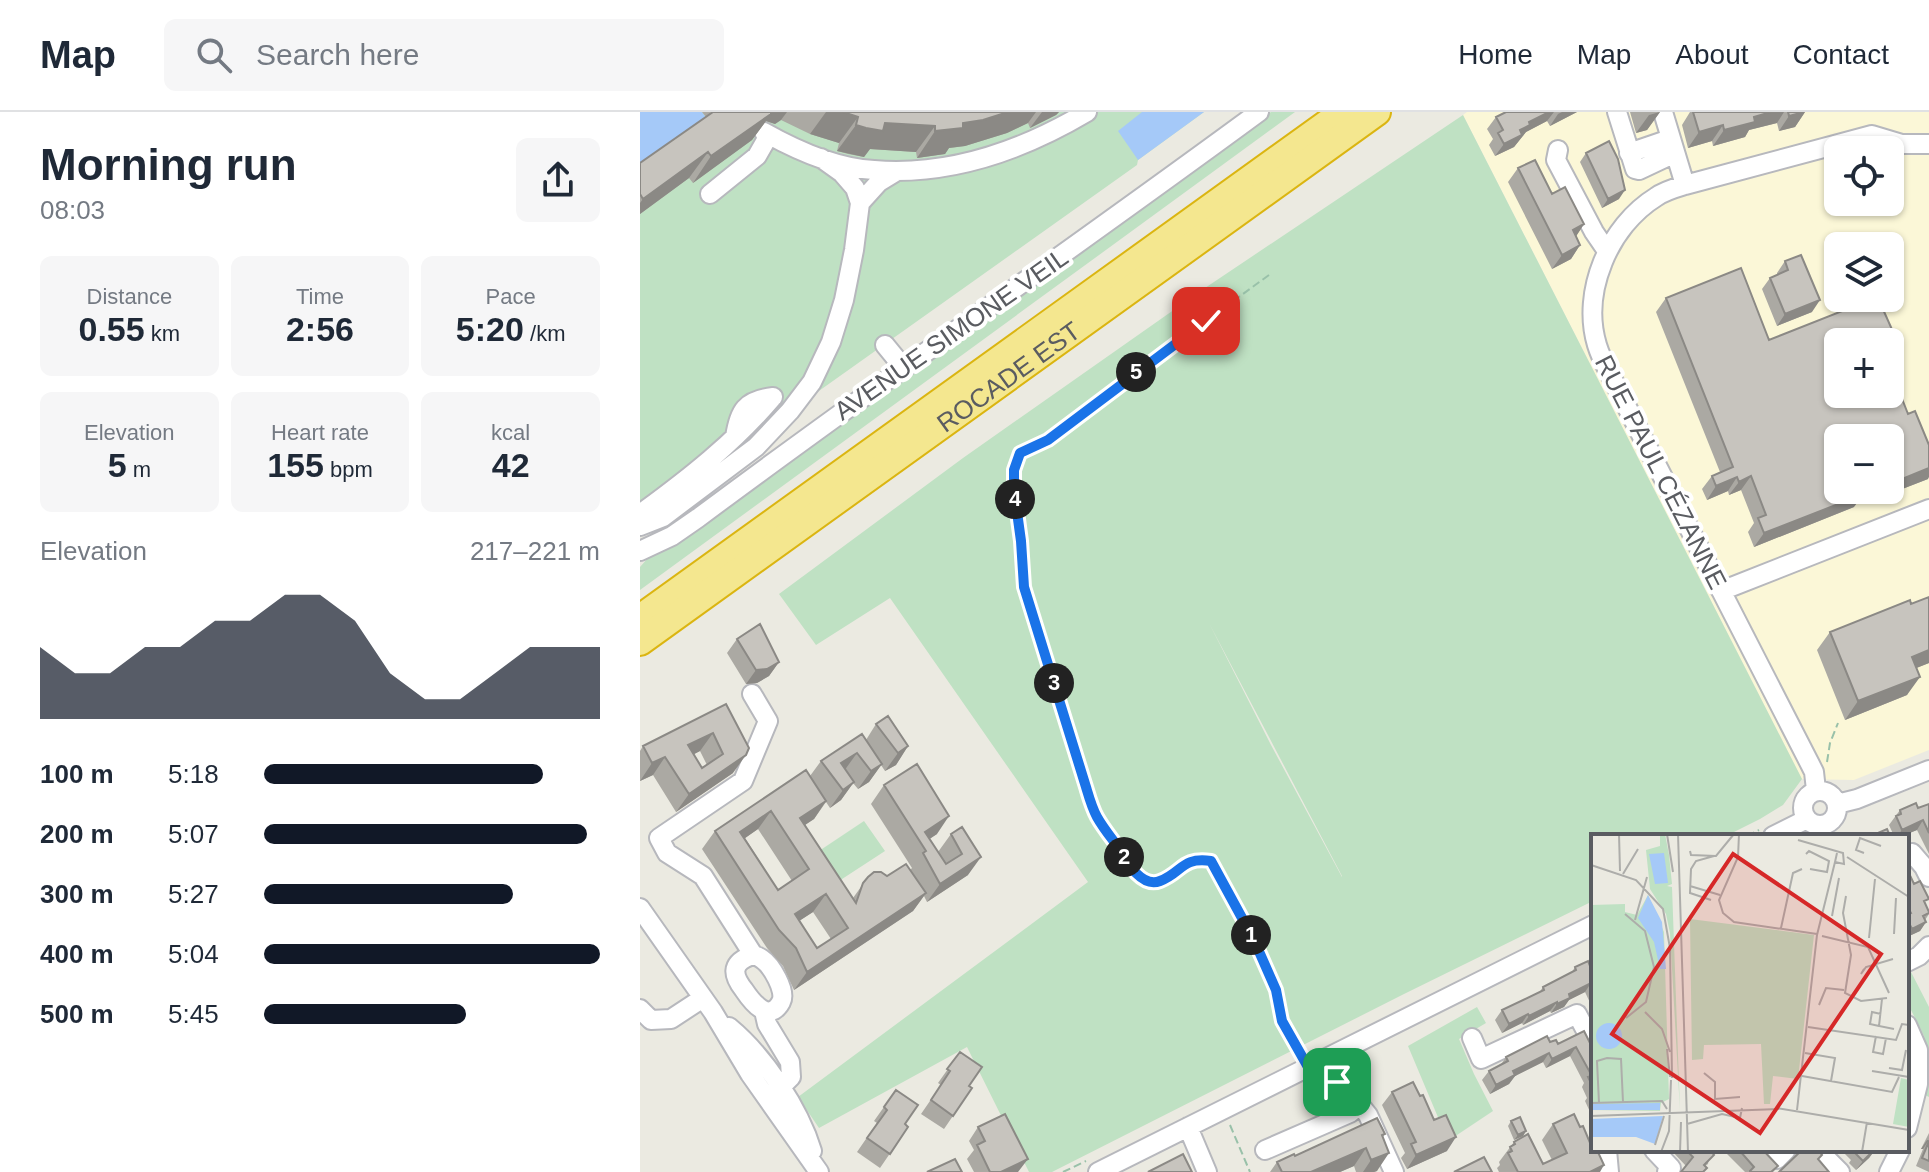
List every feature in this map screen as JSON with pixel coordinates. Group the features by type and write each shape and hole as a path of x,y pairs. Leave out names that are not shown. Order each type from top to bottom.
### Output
{"highway":[{"name":"ROCADE EST","path":"640,618 1343,112"},
{"name":"ROCADE EST","path":"640,642 1377,112"}],"street":[{"path":"710,194 760,153 766,137 821,158 872,170 897,171 956,166 973,152 1032,141 1087,112"},
{"name":"AVENUE SIMONE VEIL","path":"640,551 685,527 1259,112"},
{"path":"1617,112 1635,169 1639,170 1673,146"},
{"path":"1663,112 1685,185"},
{"name":"RUE PAUL CÉZANNE","path":"1816,790 1814,772 1597,344 1593,310 1596,283 1607,251 1624,225 1657,196 1685,185 1872,135 1902,144 1929,144"},
{"path":"1558,150 1556,160 1607,251"},
{"path":"640,526 663,517 756,447 812,382 831,342 844,300 860,203 849,180 821,158"},
{"path":"860,203 879,182 897,171"},
{"path":"885,345 903,367"},
{"path":"640,514 734,440 751,431 772,409 773,397"},
{"path":"710,461 733,451 756,447"},
{"path":"1721,591 1929,509"},
{"path":"752,694 768,721 743,781 659,838 667,853 703,876 754,956 765,961 783,990 780,1004 764,1011"},
{"path":"1837,804 1929,770"},
{"path":"1783,834 1816,827 1832,821 1837,804 1832,795 1816,790 1803,802 1804,814 1816,827"},
{"path":"1912,853 1929,877"},
{"path":"640,908 708,1005 750,1074 820,1172"},
{"path":"1098,1172 1591,926"},
{"path":"1909,961 1929,946"},
{"path":"754,956 737,964 735,977 753,1004 764,1011 767,1024 790,1062 791,1077 781,1087"},
{"path":"640,1009 651,1020 671,1019 708,1005"},
{"path":"708,1005 751,1048 781,1087 806,1133 820,1172"},
{"path":"1472,1038 1481,1059 1577,1014 1591,1040"},
{"path":"1909,1030 1918,1050 1918,1084 1909,1120"},
{"path":"1316,1063 1368,1115 1394,1172"},
{"path":"1265,1150 1350,1113 1360,1105"},
{"path":"1188,1127 1207,1172"},
{"path":"1607,1152 1609,1172"},
{"path":"1656,1152 1671,1168 1667,1172"},
{"path":"1820,1152 1840,1172"},
{"path":"1889,1172 1899,1152"}],"path":[{"path":"1269,275 1048,440 1020,453 1014,470 1014,490 1024,587 1097,817 1133,870 1153,883 1197,859 1211,861 1254,940 1276,990 1282,1021 1316,1063"},
{"path":"1827,767 1830,743 1838,723"},
{"path":"1223,1109 1250,1172"}],"shaded area":[{"path":"1467,112 1929,112 1929,750 1854,780 1802,779 1463,115"}],"green space":[{"path":"640,112 1204,112 1138,160 1137,165 809,398 797,416 764,451 668,524 640,504"},
{"path":"1271,112 1295,112 640,590 640,567 648,558 687,538"},
{"path":"1463,115 1802,779 1783,805 1730,834 1591,834 1591,902 1052,1172 1029,1172 967,1047 819,1128 798,1097 1088,882 890,598 816,645 779,594 963,458 1205,288","holes":["1209,623 1342,877 1271,745"]},
{"path":"864,821 885,851 839,881 819,851"},
{"path":"1911,972 1929,1007 1929,1078 1924,1036 1909,1006"},
{"path":"1477,1007 1486,1023 1459,1039 1493,1111 1448,1141 1408,1046"}],"water":[{"path":"640,112 702,112 712,126 640,177"},
{"path":"1142,112 1204,112 1138,160 1118,131"}],"building":[{"path":"713,112 771,114 711,156 708,152 643,199 640,194 640,163"},
{"path":"843,112 1008,112 963,123 963,128 935,131 935,126 885,123 883,131 856,125 858,117"},
{"path":"1506,112 1549,112 1529,122 1530,125 1520,130 1522,135 1504,144 1498,133 1503,130 1496,117"},
{"path":"1693,112 1771,112 1754,117 1755,122 1724,130 1723,125 1699,132"},
{"path":"1609,141 1618,159 1625,190 1608,199 1586,153"},
{"path":"1535,160 1552,194 1565,187 1584,224 1573,230 1580,245 1562,255 1518,168"},
{"path":"1801,255 1820,300 1785,314 1770,278 1788,270 1785,261"},
{"path":"1741,268 1769,340 1840,312 1884,312 1891,328 1824,328 1824,408 1904,408 1904,404 1908,414 1915,411 1929,445 1929,468 1904,478 1904,424 1824,424 1824,504 1838,504 1764,533 1758,518 1766,515 1751,476 1739,482 1737,477 1716,486 1712,476 1733,467 1666,298"},
{"path":"1929,597 1929,650 1912,657 1920,677 1858,701 1830,632 1910,600 1911,604"},
{"path":"760,624 779,662 767,669 756,670 737,639"},
{"path":"726,704 749,748 746,755 689,794 665,757 652,763 643,746","holes":["713,733 723,754 702,768 688,745"]},
{"path":"888,716 908,746 898,753 876,724"},
{"path":"862,734 882,764 871,771 857,753 841,763 854,782 843,790 821,761"},
{"path":"917,764 949,816 925,832 946,864 962,854 951,834 962,827 981,857 940,884 923,853 926,851 884,785"},
{"path":"806,770 826,801 800,818 856,903 863,883 874,872 887,876 906,864 926,893 807,972 796,948 779,930 715,831","holes":["771,811 809,869 778,890 740,832","826,894 848,928 817,948 795,914"]},
{"path":"1916,803 1918,808 1929,804 1929,833 1923,820 1902,830 1896,816 1901,814 1900,810"},
{"path":"1909,873 1914,884 1920,881 1929,899 1924,901 1929,912 1923,916 1926,922 1912,929 1909,923"},
{"path":"1588,961 1591,983 1569,994 1570,998 1509,1024 1502,1010 1544,990 1543,987 1576,970 1575,967"},
{"path":"1584,1031 1591,1045 1591,1074 1576,1047 1552,1059 1549,1053 1513,1071 1515,1075 1496,1085 1489,1071 1508,1061 1506,1057 1547,1036 1550,1042 1556,1040 1558,1044"},
{"path":"960,1052 982,1067 953,1116 931,1100"},
{"path":"1413,1082 1420,1096 1423,1095 1434,1120 1446,1115 1456,1137 1416,1155 1411,1144 1416,1142 1392,1092"},
{"path":"896,1090 918,1105 890,1154 867,1138 887,1110 884,1107"},
{"path":"1005,1114 1028,1159 1001,1172 990,1172 977,1145 985,1141 978,1127"},
{"path":"1574,1114 1580,1127 1583,1126 1591,1152 1598,1152 1604,1165 1590,1172 1518,1172 1508,1153 1512,1151 1510,1147 1514,1142 1528,1134 1543,1164 1567,1153 1553,1124"},
{"path":"1520,1117 1526,1131 1518,1135 1511,1121"},
{"path":"1377,1118 1389,1153 1371,1160 1366,1148 1311,1172 1282,1172 1277,1162"},
{"path":"1929,1141 1929,1161 1922,1158"},
{"path":"1688,1152 1712,1152 1714,1155 1704,1165 1707,1168 1703,1172 1681,1172 1693,1157"},
{"path":"1741,1152 1765,1152 1778,1166 1771,1172 1750,1172 1754,1167"},
{"path":"1800,1152 1820,1152 1822,1155 1818,1159 1829,1172 1779,1172"},
{"path":"1856,1152 1872,1152 1863,1161"},
{"path":"1183,1154 1192,1172 1148,1172"},
{"path":"1484,1157 1492,1172 1454,1172"},
{"path":"955,1159 962,1172 927,1172"}],"route":[{"path":"1206,321 1048,440 1020,453 1014,470 1014,490 1024,587 1097,817 1133,870 1153,883 1197,859 1211,861 1254,940 1276,990 1282,1021 1308,1067 1325,1059 1337,1082"}]}
